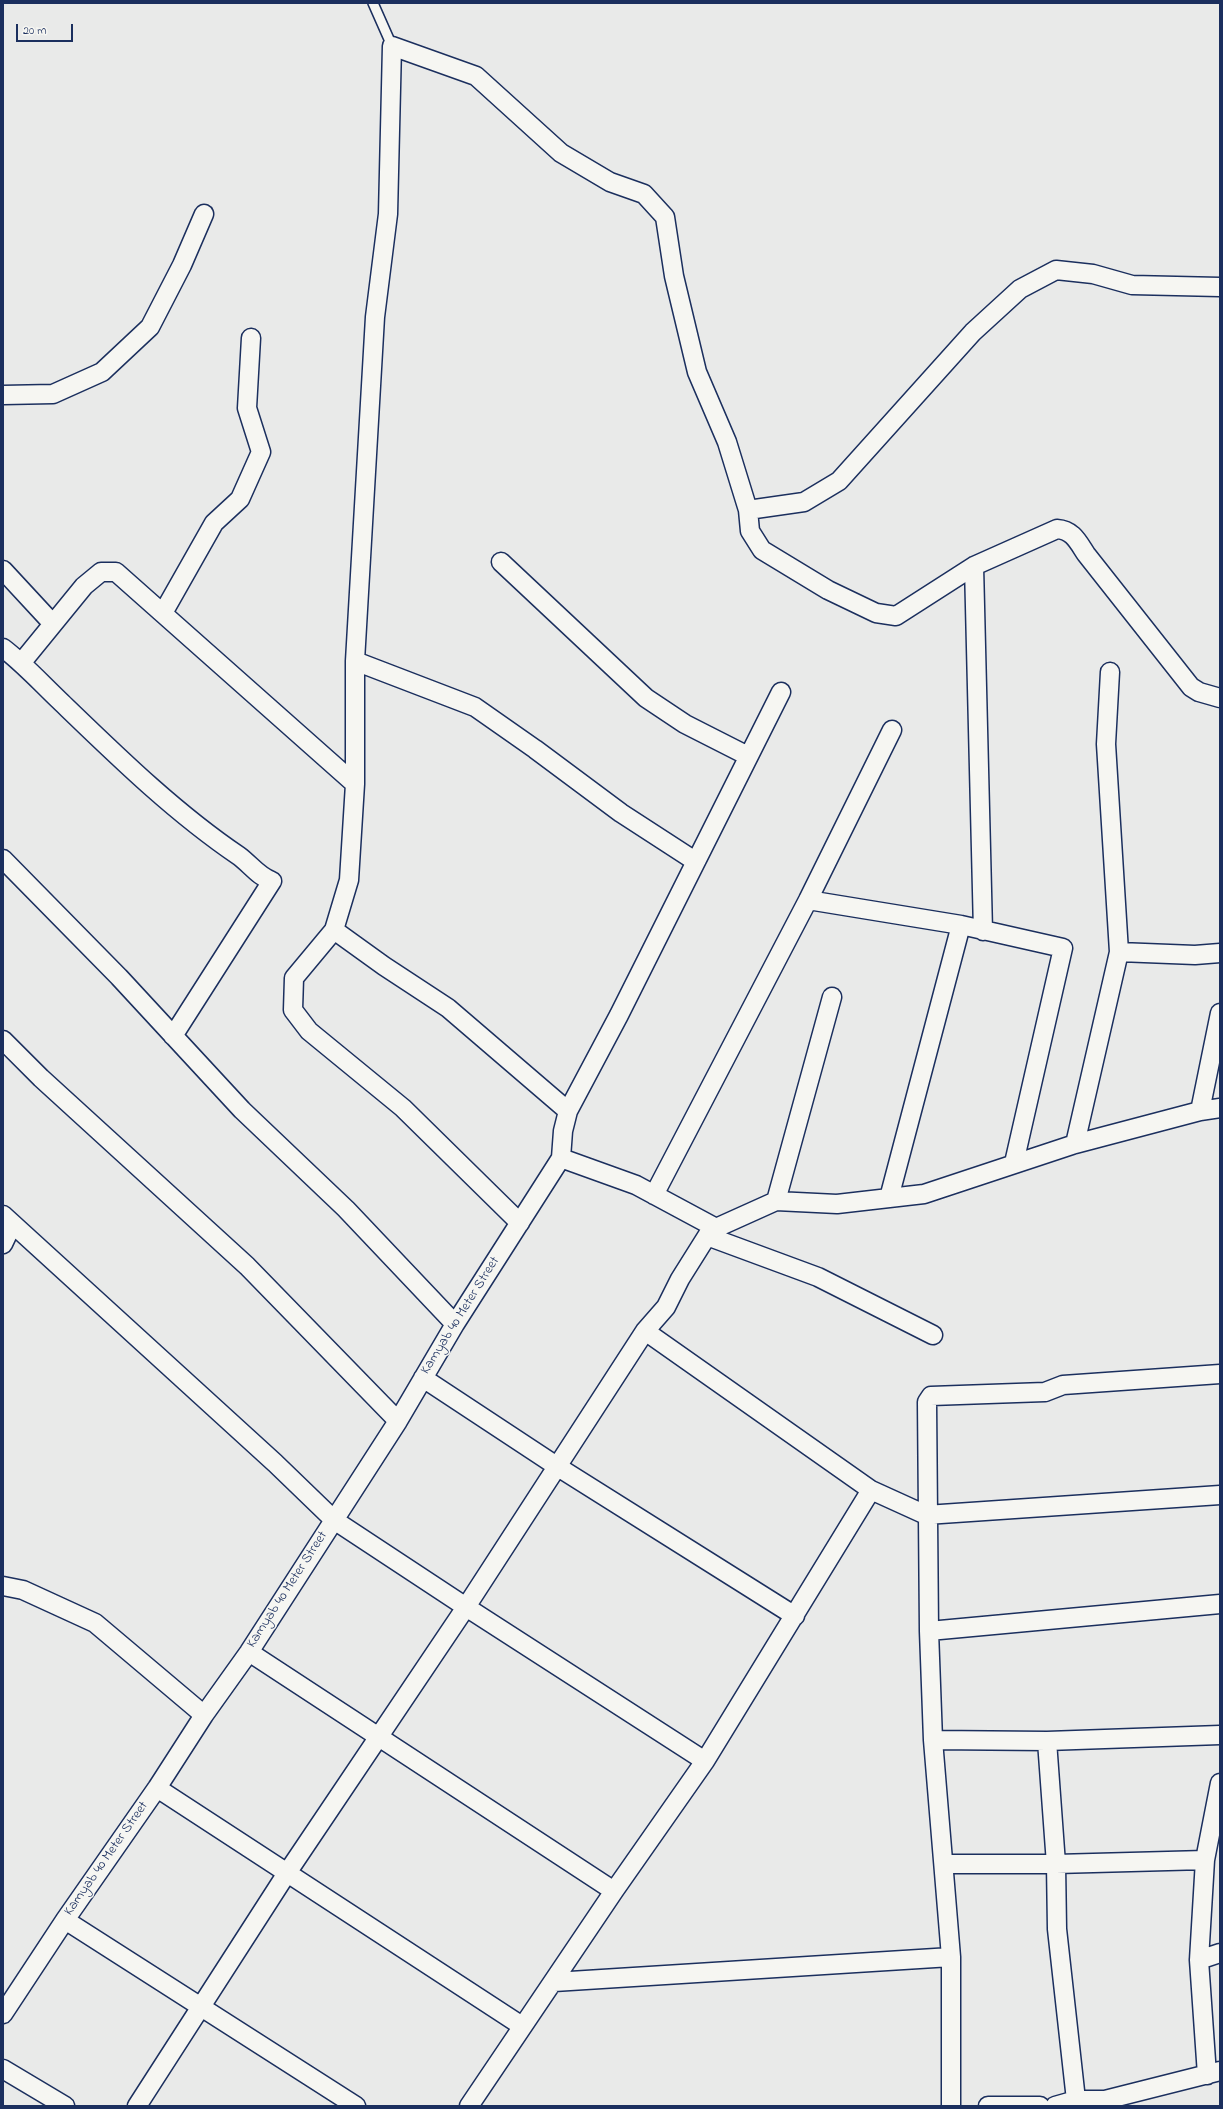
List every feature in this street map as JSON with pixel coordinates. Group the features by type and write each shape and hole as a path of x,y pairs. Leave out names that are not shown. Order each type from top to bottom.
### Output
{"street":[{"path":"520,1223 403,1108 309,1031 293,1010 294,978 334,930 349,880 355,784 355,660 375,317 388,214 392,46 476,76 561,153 610,182 644,194 665,217 674,276 697,372 727,442 748,510 750,531 762,550 828,590 876,613 896,616 974,566 1057,529 1066,529 1073,535 1086,554 1191,687 1199,692 1220,698"},
{"path":"3,395 53,394 102,372 150,327 182,266 204,214"},
{"path":"748,510 804,502 838,481 973,332 1020,289 1056,270 1093,274 1132,284 1220,287"},
{"path":"163,613 214,523 240,499 261,452 247,408 251,338"},
{"path":"501,562 646,698 685,724 748,756"},
{"path":"974,566 983,931"},
{"path":"3,570 53,624"},
{"path":"22,662 84,586 101,572 116,572 355,784"},
{"path":"3,648 22,662 60,701 173,806 214,839 251,864 264,878 272,880 173,1036"},
{"path":"355,660 475,707 536,748 621,813 695,861"},
{"path":"1074,1144 1120,952 1106,744 1110,672"},
{"path":"781,692 619,1015 568,1111 563,1131 561,1158 636,1185 712,1232 818,1277 933,1335"},
{"path":"654,1196 808,900 892,730"},
{"path":"3,859 119,977 242,1110 346,1209 455,1324"},
{"path":"808,900 961,925 1063,948 1014,1163"},
{"path":"889,1198 961,925"},
{"path":"334,930 384,966 448,1008 568,1111"},
{"path":"1120,952 1195,955 1220,953"},
{"path":"776,1201 832,997"},
{"path":"1200,1111 1220,1013"},
{"path":"3,1040 41,1078 247,1266 398,1421"},
{"path":"137,2106 287,1873 466,1607 645,1331 666,1306 680,1279 712,1232 776,1201 838,1204 924,1194 1074,1144 1200,1111 1220,1108"},
{"name":"Kamyab 40 Meter Street","path":"3,2014 65,1920 157,1788 204,1715 249,1652 398,1421 455,1324 561,1158"},
{"path":"3,1244 8,1220"},
{"path":"8,1220 275,1463 334,1520 705,1761"},
{"path":"645,1331 871,1490 926,1515 1220,1495"},
{"path":"951,2106 951,1957 945,1864 934,1740 929,1631 926,1515 927,1402 931,1396 1045,1392 1062,1385 1220,1374"},
{"path":"423,1378 558,1467 795,1616"},
{"path":"469,2106 614,1891 705,1761 871,1490"},
{"path":"3,1586 23,1590 95,1623 204,1715"},
{"path":"929,1631 1220,1604"},
{"path":"249,1652 614,1891"},
{"path":"934,1740 1047,1741 1220,1735"},
{"path":"1047,1741 1056,1864 1057,1929 1076,2100"},
{"path":"1055,2106 1076,2100 1105,2103 1213,2073 1200,1960 1205,1860 1220,1783"},
{"path":"157,1788 522,2026"},
{"path":"945,1864 1056,1864 1205,1860"},
{"path":"65,1920 356,2106"},
{"path":"1200,1960 1220,1953"},
{"path":"554,1982 951,1957"},
{"path":"3,2069 64,2106"},
{"path":"993,2106 1040,2106"}],"lane":[{"path":"373,3 392,46"}]}
